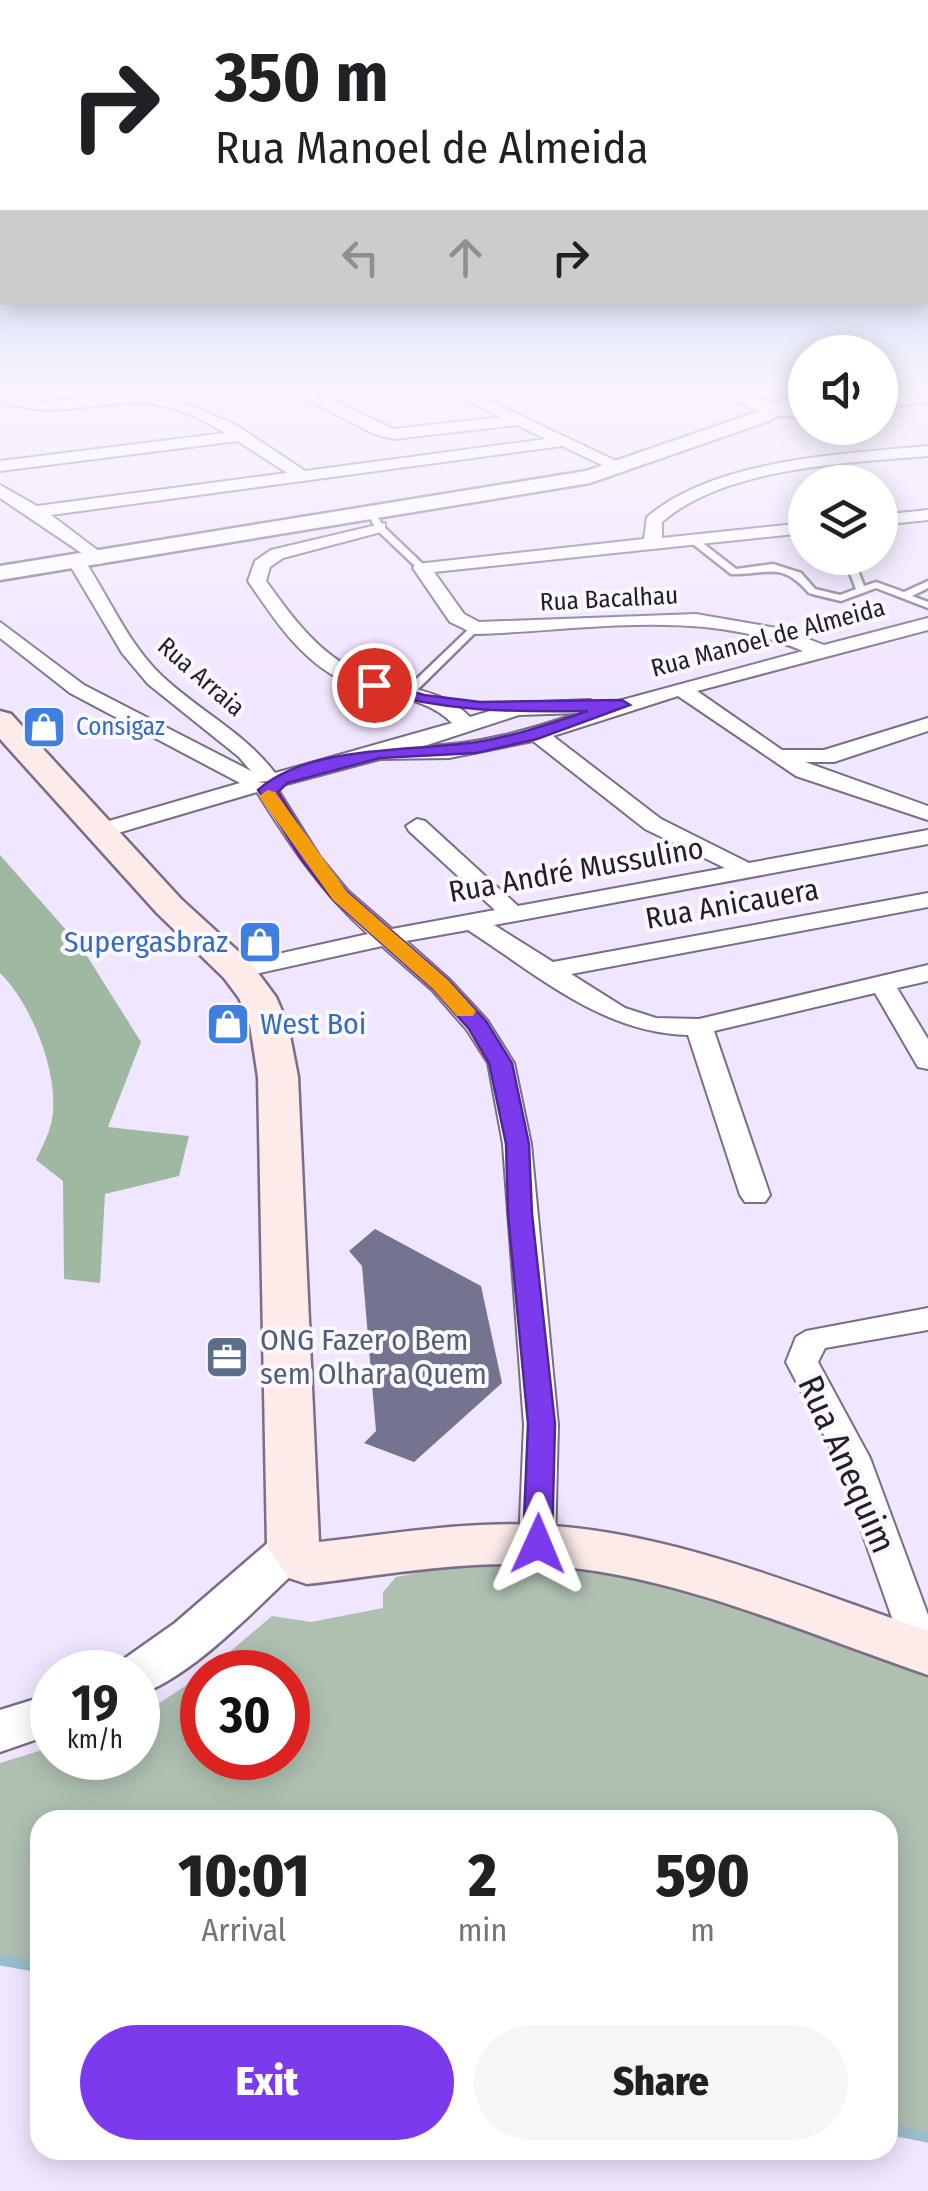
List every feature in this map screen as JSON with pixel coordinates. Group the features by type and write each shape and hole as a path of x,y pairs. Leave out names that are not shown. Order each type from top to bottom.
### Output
{"main road":[{"path":"0,720 168,906 237,970 257,998 269,1025 278,1077 293,1557 538,1533 923,1639"}],"street":[{"path":"0,490 80,542 87,560"},
{"path":"36,512 197,490"},
{"path":"0,574 376,520 520,490"},
{"path":"653,544 647,532 655,513 665,505 706,490"},
{"path":"898,518 928,515"},
{"path":"376,520 268,558 256,574 257,581 301,642 350,676 454,712 465,725"},
{"path":"476,628 456,618 422,568 788,530"},
{"name":"Rua Arraia","path":"87,560 132,653 155,680 247,752 262,782 330,884 384,938 440,984 478,1026 500,1063 517,1144 541,1424 538,1533"},
{"name":"Rua Bacalhau","path":"476,628 669,619 760,628 793,636 822,652"},
{"name":"Rua Manoel de Almeida","path":"380,753 449,752 537,734 622,705 928,624"},
{"path":"0,628 77,688 262,782"},
{"path":"682,690 770,752 828,781 928,814"},
{"path":"414,697 517,709"},
{"name":"Rua Manoel de Almeida","path":"103,830 262,782 380,753 517,709 622,705"},
{"path":"770,752 826,758 928,724"},
{"path":"537,734 654,824 727,858 746,872"},
{"path":"826,758 828,781"},
{"path":"417,826 514,914"},
{"name":"Rua André Mussulino","path":"237,970 384,938 928,837"},
{"name":"Rua Anicauera","path":"548,971 928,900"},
{"path":"473,922 633,1021 699,1027 928,973"},
{"path":"882,984 928,1061"},
{"path":"699,1027 755,1195"},
{"name":"Rua Anequim","path":"923,1639 852,1458 802,1362 807,1346 817,1339 928,1319"},
{"path":"160,1658 293,1557"},
{"path":"0,1731 30,1721"}],"lane":[{"path":"376,520 422,568"},
{"path":"692,540 734,572 772,567 798,574 812,591 842,598 876,586 928,605"},
{"path":"855,575 860,590"},
{"path":"904,596 928,584"},
{"path":"414,697 476,628"}],"green space":[{"path":"0,855 82,948 141,1042 108,1127 189,1136 179,1176 105,1194 100,1283 64,1279 63,1181 36,1160 51,1124 52,1086 33,1023 0,973"},
{"path":"444,1568 586,1568 687,1583 928,1655 928,2137 898,2131 898,1810 30,1810 30,1970 0,1964 0,1763 30,1754 30,1780 160,1780 160,1703 180,1689 180,1780 310,1780 310,1650 232,1650 272,1616 311,1622 383,1608 383,1592 396,1577"}],"building":[{"name":"Consigaz","path":"49,716 64,731 39,739 25,723"},
{"path":"375,1229 481,1286 502,1383 414,1462 364,1443 376,1431 362,1266 349,1251"}],"waterway":[{"path":"0,1960 30,1965"},
{"path":"898,2131 928,2137"}],"slow traffic":[{"path":"268,796 340,896 465,1011"}],"place":[{"name":"Consigaz","path":"44,727"},
{"name":"Supergasbraz","path":"260,942"},
{"name":"West Boi","path":"228,1024"},
{"name":"ONG Fazer o Bem sem Olhar a Quem","path":"227,1357"}],"route":[{"path":"374,685 422,700 480,707 622,705 537,734 476,747 449,752 380,753 279,779 276,787 267,790 311,860 340,896 440,984 478,1026 500,1063 517,1144 541,1424 538,1544"}]}
